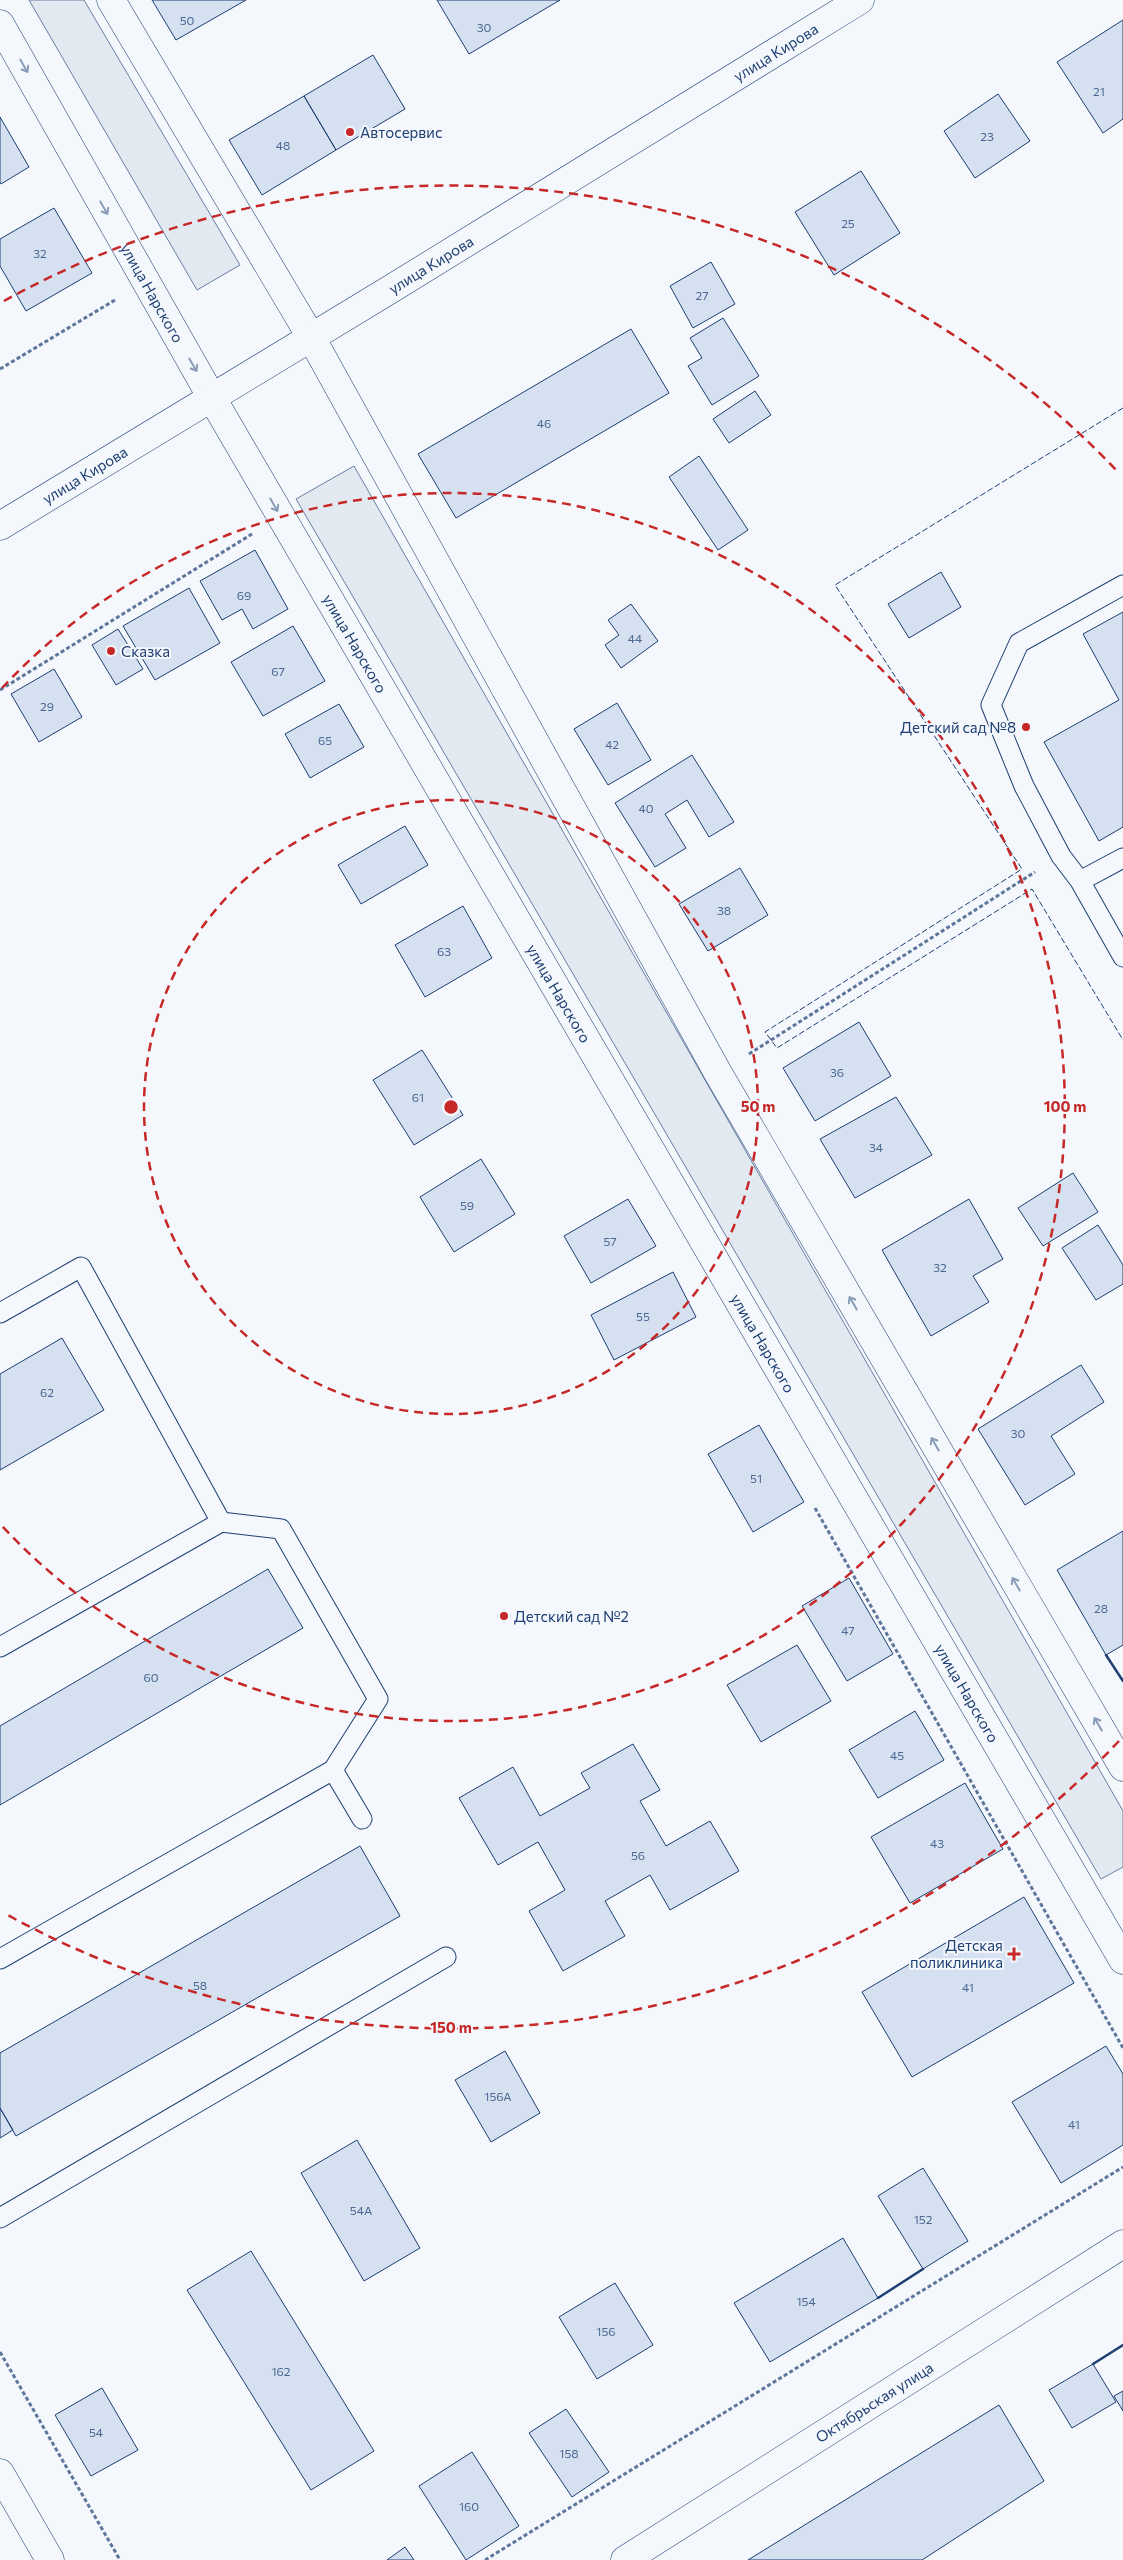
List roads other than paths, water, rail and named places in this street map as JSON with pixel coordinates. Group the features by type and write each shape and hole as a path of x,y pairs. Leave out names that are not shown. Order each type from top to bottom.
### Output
{"street":[{"path":"111,0 311,337 718,1073 1123,1766"},
{"name":"улица Кирова","path":"0,526 860,0"},
{"name":"улица Нарского","path":"0,24 212,398 1123,1960"},
{"name":"Октябрьская улица","path":"625,2560 1123,2244"},
{"path":"0,2473 50,2560"}],"lane":[{"path":"1123,586 1019,643 991,705 1024,786 1061,856 1080,881 1123,957"},
{"path":"1080,881 1123,858"},
{"path":"0,1313 81,1267 221,1522"},
{"path":"0,1648 221,1522 281,1528 378,1699 333,1770 0,1959"},
{"path":"333,1770 362,1819"},
{"path":"0,2218 446,1957"}],"place":[{"name":"Автосервис","path":"350,132"},
{"name":"Сказка","path":"111,651"},
{"name":"Детский сад №8","path":"1026,727"},
{"name":"Детский сад №2","path":"504,1616"},
{"name":"Детская поликлиника","path":"1014,1954"}]}
